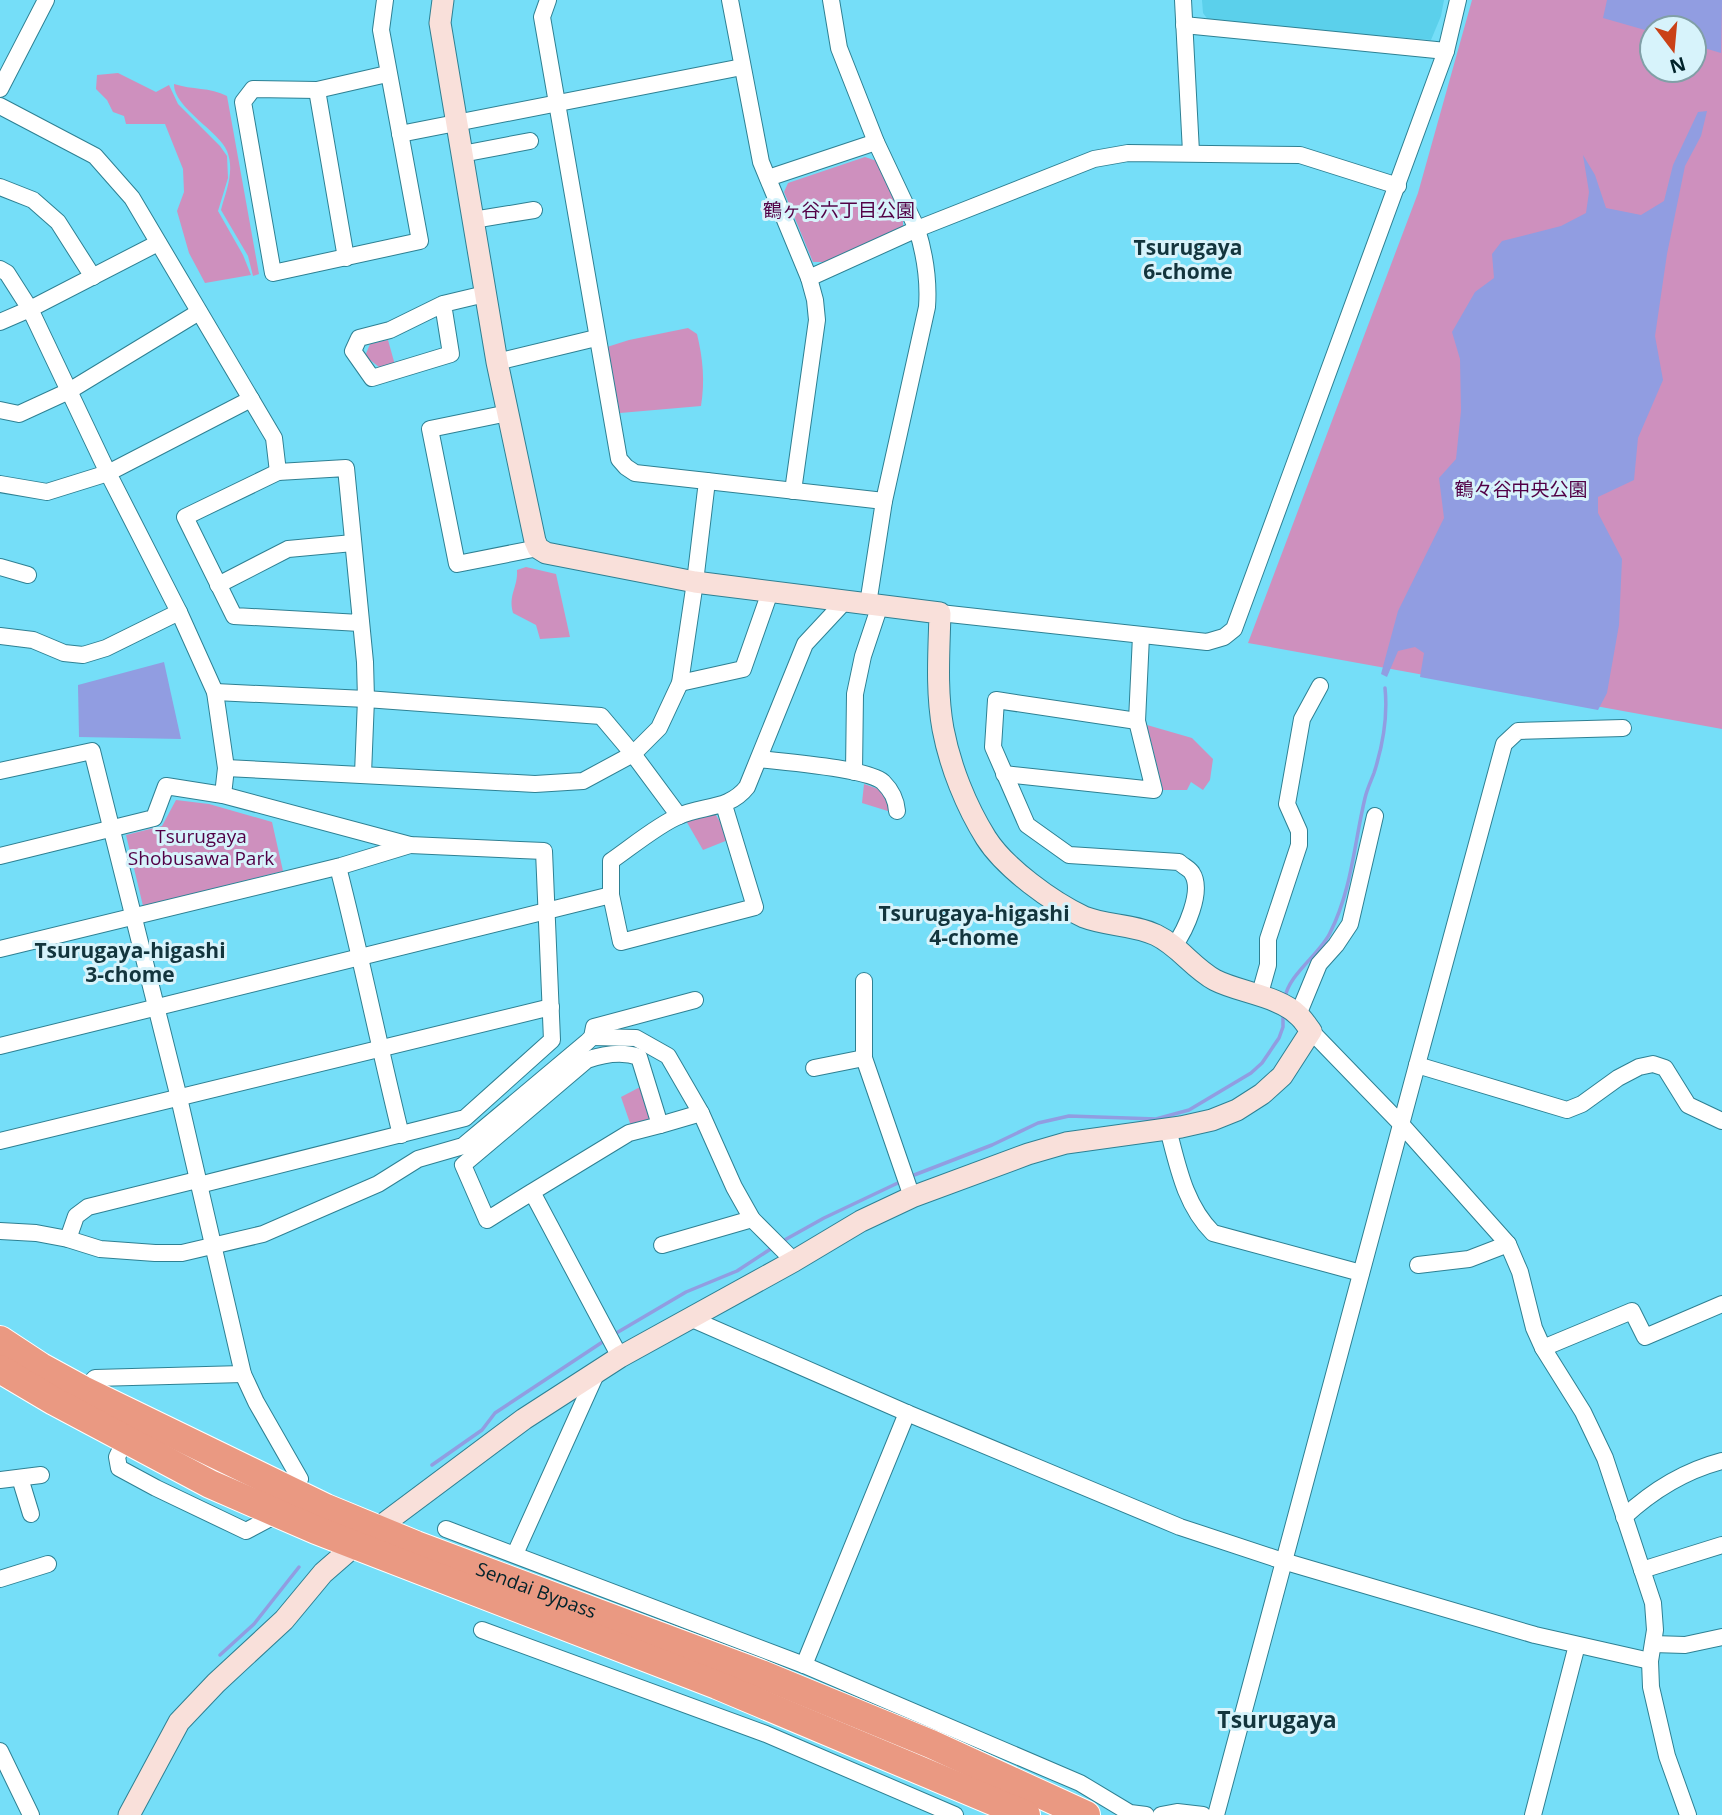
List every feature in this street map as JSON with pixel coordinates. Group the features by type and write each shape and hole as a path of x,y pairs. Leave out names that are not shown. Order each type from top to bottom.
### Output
{"highway":[{"name":"Sendai Bypass","path":"0,1340 41,1367 286,1503 354,1546 717,1685 1026,1815"},
{"name":"Sendai Bypass","path":"0,1368 125,1440 210,1484 377,1528 416,1545 719,1645 1086,1815"}],"street":[{"path":"0,89 46,0"},
{"path":"385,0 380,30 421,241 273,273 243,102 253,89 317,90 387,74"},
{"path":"443,0 440,23 485,294 534,541 538,548 546,553 695,582 1207,642 1224,637 1234,629 1398,186 1446,51 1458,0"},
{"path":"548,0 542,18 619,459 635,473 884,501"},
{"path":"730,0 761,162 809,278 815,300 817,320 793,491"},
{"path":"831,0 839,48 876,142 917,229 925,255 927,307 884,501 874,605 855,694 854,772"},
{"path":"1183,0 1191,152"},
{"path":"1184,26 1446,51"},
{"path":"400,134 742,67"},
{"path":"317,90 346,258"},
{"path":"0,106 95,156 132,198 274,438 278,472"},
{"path":"768,178 876,142"},
{"path":"462,154 521,148"},
{"path":"809,278 917,229 1094,159 1128,153 1300,155 1398,186"},
{"path":"0,187 33,200 58,222 93,277"},
{"path":"473,220 530,215"},
{"path":"0,322 158,243"},
{"path":"0,269 7,273 30,309 107,472 179,612 215,692 226,768 223,795"},
{"path":"443,304 451,354 372,378 353,351 359,338 390,330 443,304 485,294"},
{"path":"0,411 19,414 69,391 199,312"},
{"path":"497,362 596,338"},
{"path":"0,484 47,492 107,472 251,399"},
{"path":"508,413 430,429 457,564 538,548"},
{"path":"360,623 234,615 185,517 278,472 346,468 360,623 366,699 363,774"},
{"path":"226,768 534,785 583,781 633,754 659,727 680,683 707,481"},
{"path":"218,585 288,549 353,543"},
{"path":"0,567 28,575"},
{"path":"680,683 743,669 771,592"},
{"path":"724,804 755,907 621,942 611,895 611,860 679,816 724,804 740,795 759,759 805,644 845,601"},
{"path":"0,636 33,640 64,653 83,655 106,648 179,612"},
{"path":"940,612 939,690 944,730 969,808 987,840 1031,883 1054,901 1087,918 1132,926 1157,935 1174,946 1199,971 1287,1011 1401,1124 1508,1244 1520,1272 1534,1328 1543,1348 1583,1412 1605,1458 1653,1603 1655,1630 1650,1661 1651,1687 1667,1756 1688,1815"},
{"path":"1004,774 1154,790 1136,721 1141,636"},
{"path":"515,1554 597,1372 613,1344 692,1319 783,1250 861,1221 909,1186 1066,1143 1212,1120 1237,1110 1262,1094 1282,1076 1287,1011 1268,965 1268,939 1299,845 1299,831 1287,804 1302,719 1320,686"},
{"path":"215,692 366,699 601,716 679,816"},
{"path":"1136,721 996,700 993,747 1027,825 1069,855 1180,862 1193,874 1197,892 1183,933 1174,946"},
{"path":"1216,1815 1504,744 1518,731 1623,728"},
{"path":"0,771 92,751 179,1098 243,1374 300,1479 286,1503"},
{"path":"759,759 854,772 882,781 896,799 897,811"},
{"path":"0,856 154,818 166,786 223,795 410,845 544,851 552,1041 465,1118 88,1207 76,1216 68,1239"},
{"path":"1287,1011 1350,924 1376,816"},
{"path":"0,949 338,867 410,845"},
{"path":"338,867 401,1135"},
{"path":"0,1046 611,895"},
{"path":"864,981 864,1058 909,1186"},
{"path":"0,1231 36,1233 100,1249 155,1254 182,1253 263,1234 378,1184 418,1159 463,1146 592,1037 594,1027 695,1000"},
{"path":"0,1141 551,1007"},
{"path":"592,1037 636,1038 668,1056 701,1113 734,1188 752,1219 783,1250"},
{"path":"660,1125 639,1057 629,1053 601,1055 587,1060 463,1165 487,1220 629,1133 660,1125 701,1113"},
{"path":"814,1068 864,1058"},
{"path":"1417,1065 1567,1110 1582,1104 1618,1078 1653,1063 1665,1068 1688,1105 1722,1121"},
{"path":"1168,1129 1187,1198 1200,1220 1213,1233 1361,1273"},
{"path":"532,1192 613,1344"},
{"path":"662,1245 690,1244 752,1219"},
{"path":"1418,1265 1469,1259 1508,1244"},
{"path":"1543,1348 1632,1311 1645,1337 1722,1304"},
{"path":"692,1319 907,1413 1180,1527 1283,1561 1577,1645 1650,1661"},
{"path":"129,1815 179,1722 216,1683 284,1620 323,1573 377,1528 524,1419 597,1372"},
{"path":"83,1390 95,1378 243,1374"},
{"path":"804,1665 907,1413"},
{"path":"1624,1517 1650,1494 1695,1468 1722,1461"},
{"path":"0,1480 41,1475"},
{"path":"20,1478 31,1514"},
{"path":"446,1529 515,1554 719,1645 804,1665 1080,1783 1130,1813 1146,1815"},
{"path":"1642,1570 1722,1545"},
{"path":"0,1579 40,1563"},
{"path":"482,1630 766,1734 955,1815"},
{"path":"1653,1644 1685,1645 1722,1637"},
{"path":"1533,1815 1577,1645"},
{"path":"0,1751 31,1815"},
{"path":"1161,1815 1177,1812 1203,1815"}],"shaded area":[{"path":"1202,0 1444,0 1431,40 1209,21 1203,13"},
{"path":"1607,0 1722,0 1721,53 1708,49 1708,14 1638,14 1638,28 1603,18"},
{"path":"1707,111 1701,136 1685,166 1667,254 1655,336 1663,380 1638,438 1634,480 1598,497 1598,513 1622,559 1619,625 1607,693 1598,710 1420,677 1424,653 1415,647 1398,651 1387,677 1381,674 1398,611 1444,518 1439,478 1456,459 1461,411 1460,359 1452,332 1475,292 1494,278 1492,254 1502,241 1561,226 1586,213 1589,192 1583,155 1595,175 1606,208 1641,215 1664,201 1673,165 1698,112"},
{"path":"164,662 181,739 79,737 78,685"}],"green space":[{"name":"鶴々谷中央公園","path":"1472,0 1722,0 1722,729 1248,643 1418,193"},
{"path":"118,73 156,92 169,85 178,104 227,156 228,178 218,211 251,275 205,283 189,253 177,211 184,192 183,169 165,124 126,124 124,116 113,112 107,100 96,89 97,75"},
{"path":"174,84 227,96 259,274 253,276 248,256 221,210 230,173 227,151 216,136 181,102"},
{"name":"鶴ヶ谷六丁目公園","path":"865,157 877,161 903,219 903,228 828,262 813,262 784,192 788,183"},
{"path":"688,328 697,334 701,352 701,406 620,413 607,347"},
{"path":"388,340 395,365 379,367 365,356 370,344"},
{"path":"526,567 556,574 570,637 540,639 536,625 513,613 512,601 517,570"},
{"path":"1147,725 1192,738 1213,759 1210,780 1203,790 1191,782 1187,790 1163,790"},
{"path":"864,784 884,791 891,812 862,803"},
{"name":"Tsurugaya Shobusawa Park","path":"176,800 209,804 272,822 283,871 143,906 126,835 162,826"},
{"path":"714,812 727,833 728,840 703,850 685,819"},
{"path":"642,1086 653,1115 650,1124 632,1129 621,1097"}],"waterway":[{"path":"1285,998 1292,981 1330,933 1343,900 1365,798 1382,741 1386,710 1385,688"},
{"path":"909,1177 992,1145 1038,1123 1069,1116 1156,1119 1189,1110 1251,1073 1262,1063 1279,1038 1283,1027 1283,1013"},
{"path":"781,1242 902,1181"},
{"path":"613,1335 686,1292 737,1271 775,1246"},
{"path":"432,1465 482,1430 495,1413 607,1339"},
{"path":"220,1655 254,1624 299,1567"}],"district":[{"name":"Tsurugaya 6-chome","path":"1188,260"},
{"name":"Tsurugaya-higashi 4-chome","path":"974,926"},
{"name":"Tsurugaya-higashi 3-chome","path":"130,963"},
{"name":"Tsurugaya","path":"1277,1720"}]}
